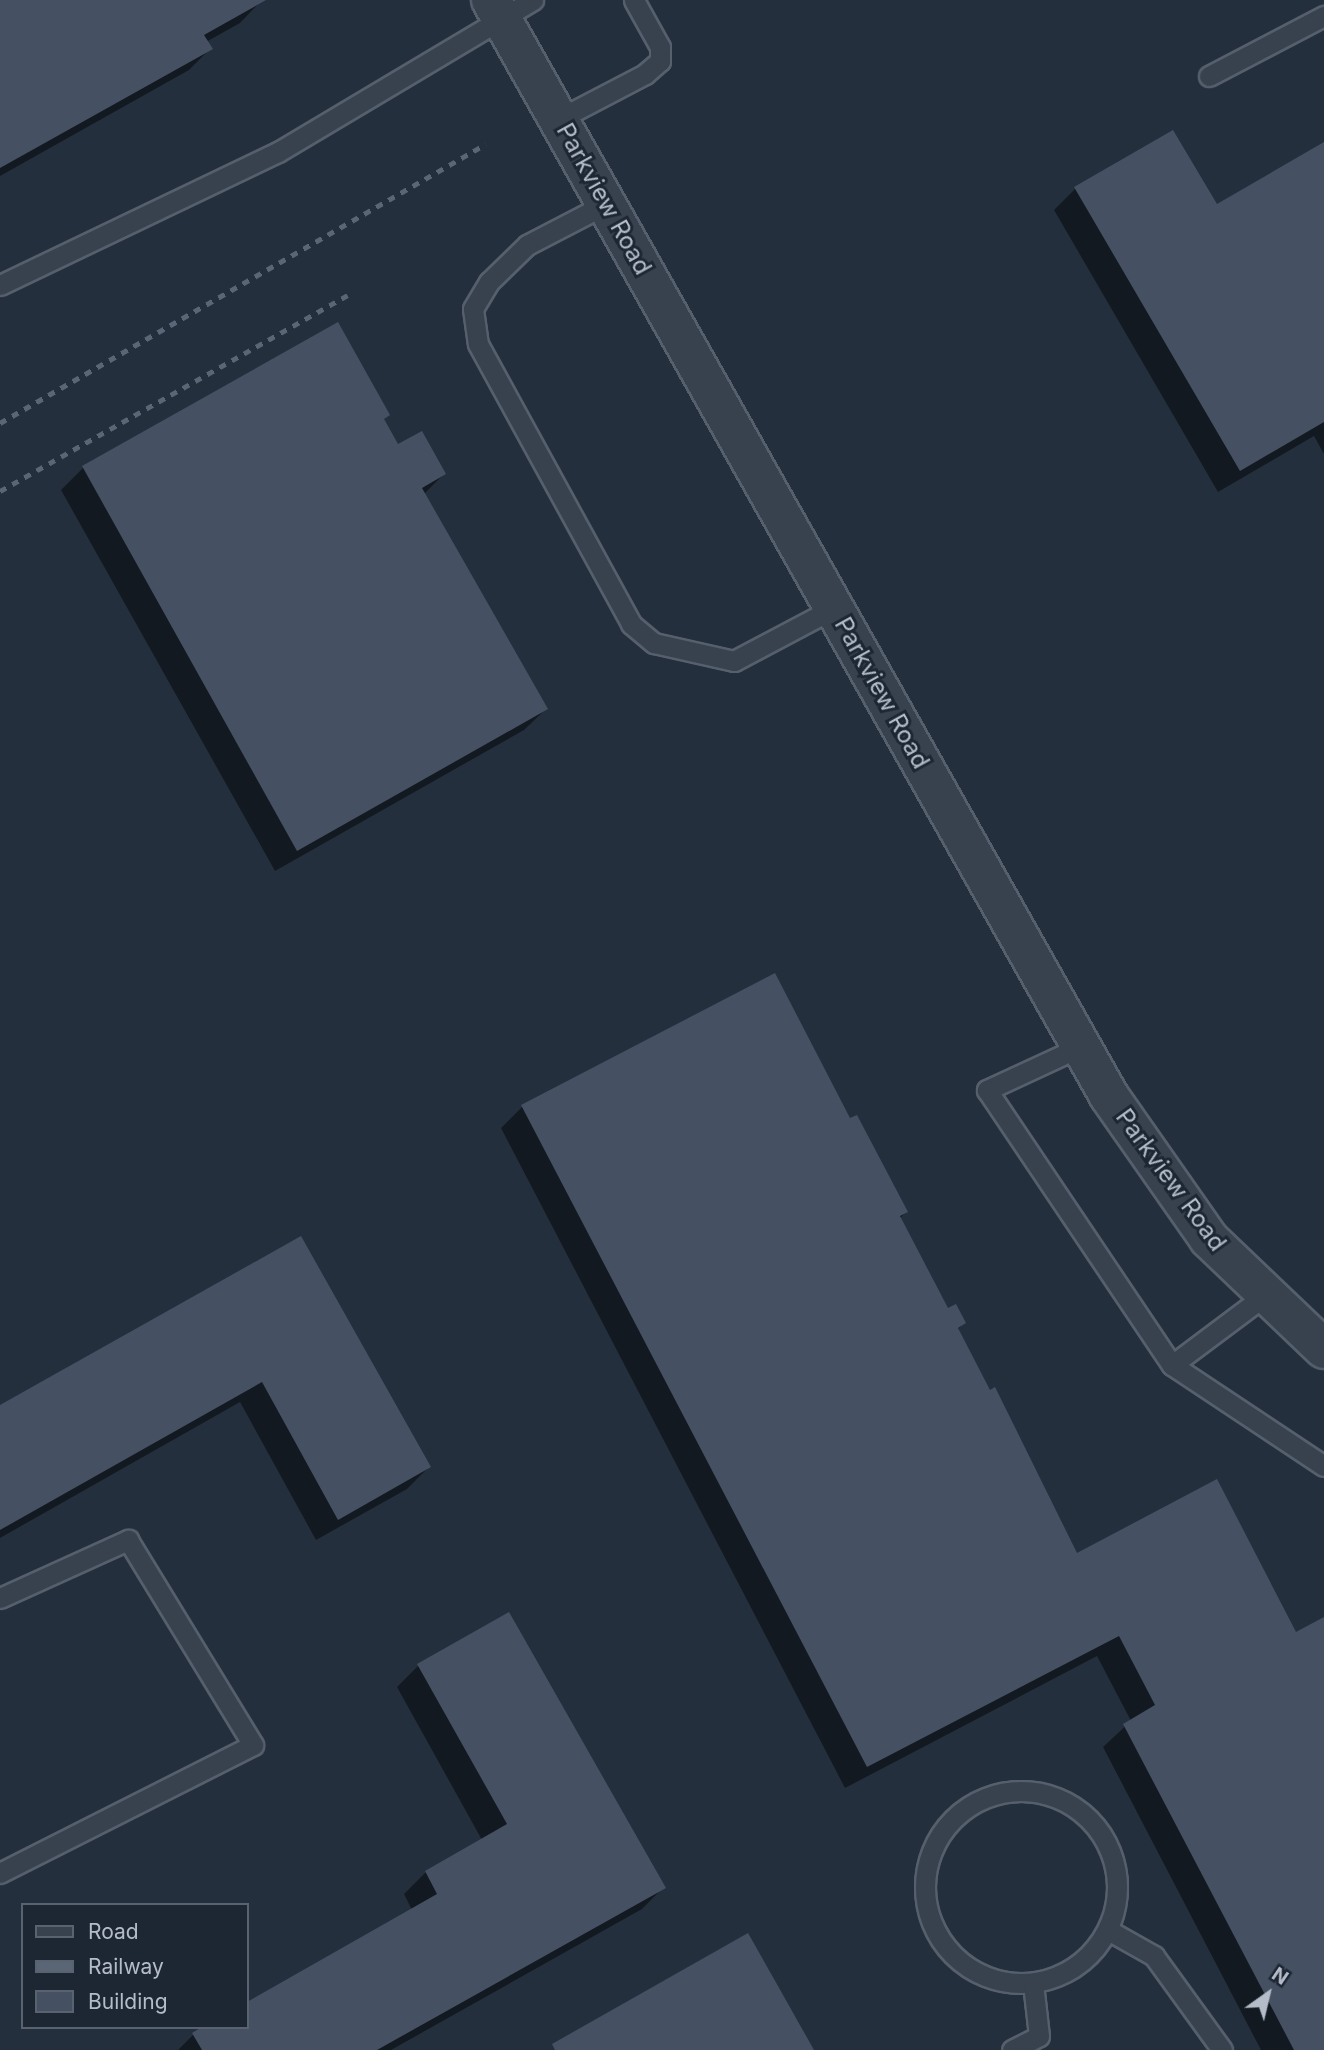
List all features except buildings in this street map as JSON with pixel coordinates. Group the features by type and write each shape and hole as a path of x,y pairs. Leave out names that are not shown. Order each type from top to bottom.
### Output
{"street":[{"name":"Parkview Road","path":"508,6 559,119 1110,1096 1209,1239 1324,1349"}],"lane":[{"path":"559,119 645,75 660,61 660,47 634,0"},
{"path":"0,285 278,152 508,6"},
{"path":"1209,76 1324,16"},
{"path":"606,204 527,245 489,282 473,309 478,344 631,624 654,643 734,661 835,608"},
{"path":"1082,1046 987,1090 1172,1365 1324,1466"},
{"path":"1172,1365 1266,1294"},
{"path":"0,1598 128,1540 253,1745 0,1873"},
{"path":"1025,1791 1056,1798 1083,1814 1104,1838 1116,1868 1117,1900 1108,1930 1090,1956 1063,1974 1033,1983 1001,1982 972,1970 947,1950 931,1923 925,1891 929,1860 942,1831 965,1809 993,1795 1025,1791"},
{"path":"1108,1930 1154,1956 1222,2050"},
{"path":"1012,2050 1039,2036 1033,1983"}],"railway":[{"path":"0,423 486,144"},
{"path":"0,491 348,295"}]}
